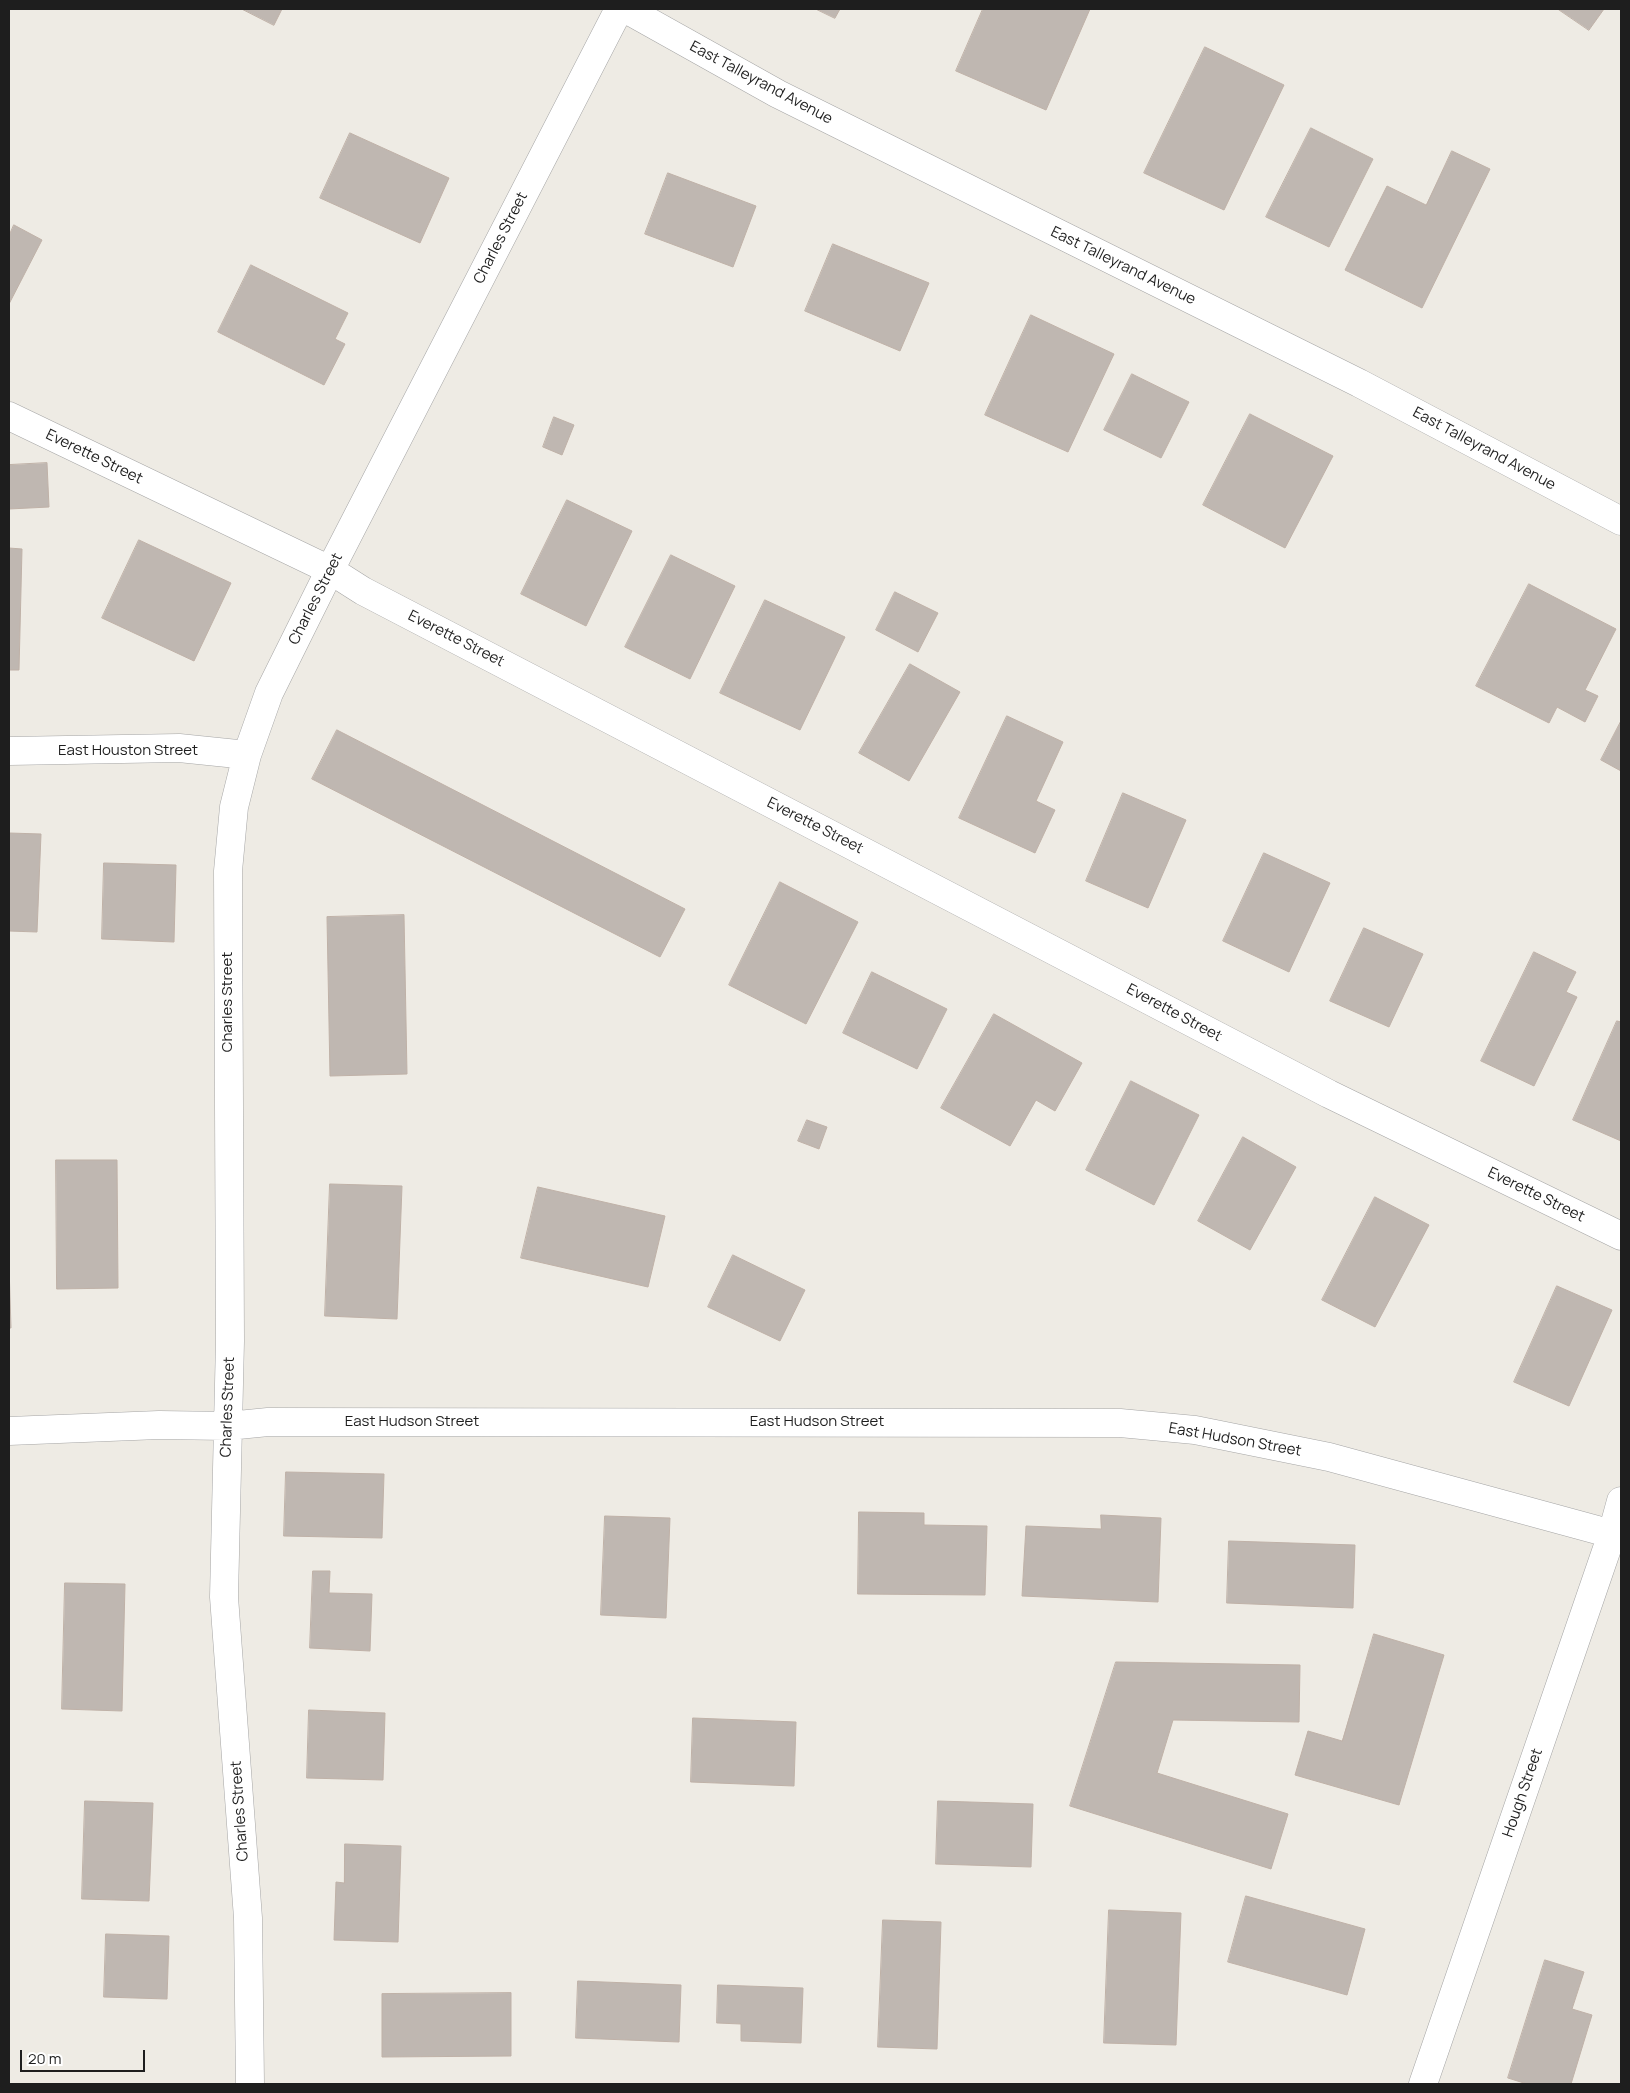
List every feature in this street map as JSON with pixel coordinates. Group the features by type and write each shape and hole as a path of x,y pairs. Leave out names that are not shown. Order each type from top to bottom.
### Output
{"street":[{"name":"Charles Street","path":"250,2084 248,1918 224,1597 230,1321 228,871 234,807 247,755 269,693 330,570 619,9"},
{"name":"East Talleyrand Avenue","path":"626,9 778,94 1359,383 1621,521"},
{"name":"Everette Street","path":"9,416 330,570 381,600 1329,1094 1621,1236"},
{"name":"East Houston Street","path":"9,752 179,748 247,755"},
{"name":"East Hudson Street","path":"9,1431 158,1425 228,1426 268,1422 1120,1423 1196,1430 1329,1457 1612,1534"},
{"name":"Hough Street","path":"1423,2084 1612,1534 1621,1501"}],"building":[{"path":"242,9 282,9 274,25"},
{"path":"816,9 840,9 835,18"},
{"path":"983,9 1090,9 1046,110 956,71"},
{"path":"1558,9 1604,9 1589,30"},
{"path":"1205,47 1284,85 1224,210 1144,173"},
{"path":"1311,128 1373,159 1329,247 1266,217"},
{"path":"350,133 449,178 420,243 320,198"},
{"path":"1452,151 1490,169 1422,308 1345,270 1387,186 1426,205"},
{"path":"668,173 756,206 733,267 645,234"},
{"path":"14,225 42,240 9,304 9,236"},
{"path":"833,244 929,283 900,351 805,311"},
{"path":"251,265 348,313 335,339 345,344 324,385 218,332"},
{"path":"1031,315 1114,354 1068,452 985,415"},
{"path":"1132,374 1189,402 1161,458 1104,430"},
{"path":"1250,414 1333,456 1285,548 1203,505"},
{"path":"554,417 574,425 562,455 543,447"},
{"path":"47,463 49,507 9,509 9,465"},
{"path":"567,500 632,531 586,626 521,594"},
{"path":"139,540 231,583 194,661 102,618"},
{"path":"9,548 22,549 19,670 9,670"},
{"path":"671,555 735,586 690,679 625,647"},
{"path":"1529,584 1616,629 1585,690 1598,696 1585,722 1557,707 1549,723 1476,686"},
{"path":"895,592 938,613 918,652 876,630"},
{"path":"765,600 845,637 800,730 720,693"},
{"path":"910,664 960,692 909,781 859,753"},
{"path":"1007,716 1063,742 1036,801 1055,810 1035,853 959,818"},
{"path":"1621,721 1621,771 1601,760"},
{"path":"337,730 685,909 660,957 312,779"},
{"path":"1123,793 1186,820 1148,908 1086,881"},
{"path":"9,833 41,834 37,932 9,931"},
{"path":"1264,853 1330,883 1289,972 1223,941"},
{"path":"104,863 176,865 174,942 102,939"},
{"path":"780,882 858,922 806,1024 729,985"},
{"path":"404,915 407,1074 330,1076 327,917"},
{"path":"1364,928 1423,954 1389,1027 1330,1001"},
{"path":"1534,952 1576,972 1566,992 1577,997 1534,1086 1481,1061"},
{"path":"872,972 947,1009 917,1069 843,1033"},
{"path":"994,1014 1082,1063 1055,1111 1036,1100 1010,1146 941,1108"},
{"path":"1617,1021 1621,1022 1621,1141 1573,1120"},
{"path":"1131,1081 1199,1115 1154,1205 1086,1170"},
{"path":"807,1120 827,1127 819,1149 798,1141"},
{"path":"1243,1137 1296,1167 1250,1250 1198,1221"},
{"path":"56,1160 117,1160 118,1288 57,1289"},
{"path":"330,1184 402,1186 397,1319 325,1316"},
{"path":"538,1187 665,1216 648,1287 521,1258"},
{"path":"1375,1197 1429,1225 1375,1327 1322,1300"},
{"path":"733,1255 805,1290 780,1341 708,1307"},
{"path":"9,1266 11,1328 9,1328"},
{"path":"1557,1286 1612,1310 1569,1406 1514,1382"},
{"path":"286,1472 384,1474 382,1538 284,1536"},
{"path":"859,1512 924,1513 924,1525 987,1526 985,1595 858,1594"},
{"path":"1101,1515 1161,1518 1158,1602 1022,1596 1026,1526 1101,1529"},
{"path":"605,1516 670,1518 666,1618 601,1615"},
{"path":"1229,1541 1355,1545 1353,1608 1227,1603"},
{"path":"313,1571 330,1571 329,1593 372,1594 370,1651 310,1648"},
{"path":"65,1583 125,1584 122,1711 62,1709"},
{"path":"1374,1634 1444,1655 1399,1805 1295,1775 1308,1731 1342,1741"},
{"path":"1116,1662 1300,1665 1299,1722 1173,1720 1157,1773 1288,1814 1271,1869 1070,1806"},
{"path":"309,1710 385,1713 383,1780 307,1778"},
{"path":"693,1718 796,1722 794,1786 691,1782"},
{"path":"85,1801 153,1803 149,1901 82,1899"},
{"path":"938,1801 1033,1804 1031,1867 936,1864"},
{"path":"345,1844 401,1846 398,1942 334,1940 336,1882 344,1883"},
{"path":"1246,1896 1365,1929 1347,1995 1228,1962"},
{"path":"1109,1910 1181,1913 1176,2045 1104,2043"},
{"path":"883,1920 941,1922 937,2049 878,2047"},
{"path":"106,1934 169,1936 167,1999 104,1997"},
{"path":"1545,1960 1584,1972 1572,2009 1592,2015 1571,2084 1527,2084 1508,2078"},
{"path":"578,1981 681,1985 679,2042 576,2038"},
{"path":"718,1985 803,1988 801,2043 741,2041 741,2024 717,2023"},
{"path":"511,1993 511,2056 382,2057 382,1994"}]}
